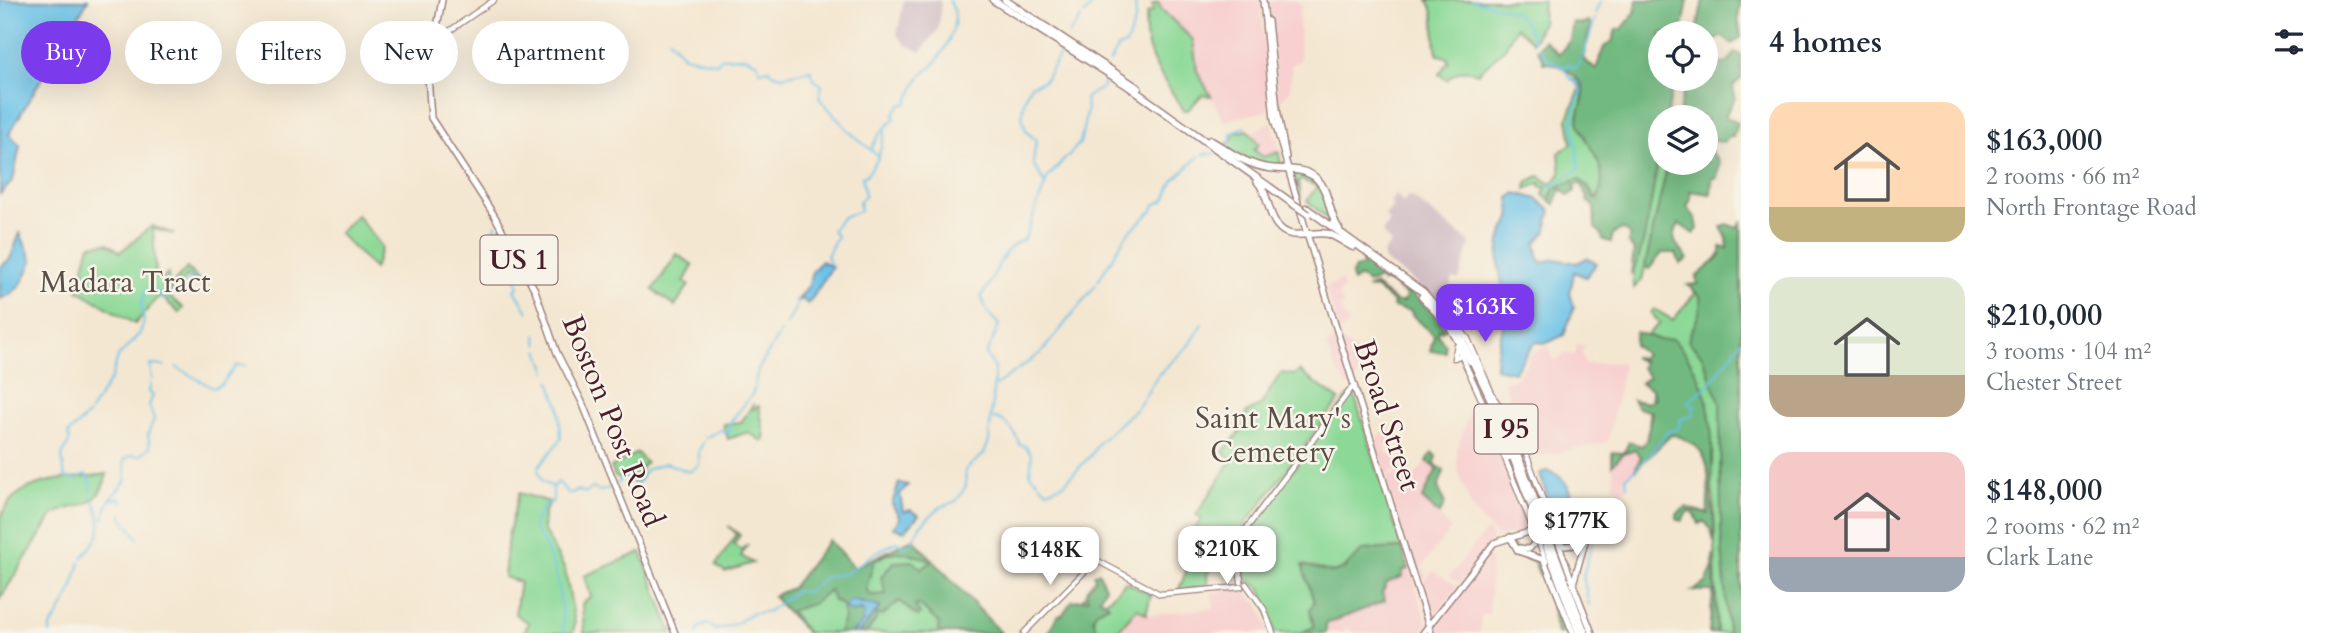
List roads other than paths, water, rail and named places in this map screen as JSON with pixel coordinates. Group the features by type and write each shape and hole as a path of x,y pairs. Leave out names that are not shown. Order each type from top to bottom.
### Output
{"highway":[{"name":"I 95","path":"993,0 1128,86 1291,200"},
{"name":"I 95","path":"1005,0 1104,64 1210,139 1304,210 1422,291 1446,315 1469,350 1520,461 1588,632"},
{"path":"1210,139 1252,164 1288,169 1317,178 1324,190 1332,219 1353,244"},
{"path":"1231,160 1264,191 1273,219 1282,230 1297,236 1326,234 1353,244"},
{"name":"I 95","path":"1353,244 1439,309 1468,358 1588,632"},
{"path":"1422,291 1439,309 1457,345"},
{"path":"1483,405 1530,500"}],"main road":[{"name":"Boston Post Road","path":"438,21 442,0"},
{"path":"458,25 494,0"},
{"name":"Broad Street","path":"1264,0 1273,120 1304,210 1307,234 1432,633"},
{"name":"Boston Post Road","path":"427,84 434,124 495,215 535,290 557,353 582,402 675,633"},
{"path":"1439,309 1450,309 1457,304 1457,323"},
{"path":"1439,309 1457,323 1475,352 1493,397 1518,434 1558,540 1588,632"},
{"path":"1457,345 1454,358 1463,356"},
{"path":"1457,345 1531,522 1571,633"},
{"path":"1273,633 1264,609 1243,584 1237,550 1240,537 1353,385"},
{"path":"1423,633 1493,544 1579,519 1585,545 1573,584"},
{"path":"1512,537 1520,548 1530,548 1535,539 1531,522"},
{"path":"1558,540 1566,546 1574,545 1581,538 1582,528"},
{"path":"1512,537 1517,550 1540,556 1548,567"},
{"path":"1024,633 1097,560 1160,594 1243,584"}],"water":[{"path":"0,0 88,0 76,21 21,21 21,84 38,84 9,134 20,145 13,181 0,194"},
{"path":"1516,193 1537,199 1551,211 1545,233 1536,243 1542,263 1554,259 1577,263 1587,258 1597,263 1586,277 1574,272 1570,293 1574,307 1564,335 1547,343 1535,342 1514,372 1496,368 1501,333 1509,312 1514,310 1509,307 1504,292 1499,250 1502,235 1510,219 1509,198"},
{"path":"20,233 32,260 21,284 0,299 0,267 10,259"},
{"path":"821,261 832,267 808,304 802,299 797,301 809,285 812,272"},
{"path":"1545,471 1560,477 1569,491 1572,502 1563,515 1552,512 1540,474"},
{"path":"899,483 908,485 900,494 903,512 911,510 919,515 905,531 893,528 900,518 892,504"},
{"path":"850,600 880,607 859,633 852,633 862,623 864,614 862,610 853,612 844,608"}],"waterway":[{"path":"922,74 934,64 952,32 955,13 949,0"},
{"path":"1084,14 1097,0"},
{"path":"1110,62 1117,48 1126,45 1136,18 1135,0"},
{"path":"1472,0 1504,8 1518,15 1524,21 1534,42"},
{"path":"1595,14 1601,0"},
{"path":"1069,35 1081,18"},
{"path":"1548,188 1579,170 1573,120 1582,92 1563,67 1568,64 1576,68 1579,65 1595,19"},
{"path":"669,39 684,56 717,63 721,58 744,57 758,63 760,71 769,69 771,73 782,76 811,70 814,80 822,85 819,98 870,149"},
{"path":"1538,47 1547,59 1563,67"},
{"path":"1045,183 1033,164 1036,139 1030,135 1023,123 1024,100 1030,86 1044,81 1062,51"},
{"path":"831,266 827,256 837,236 832,230 843,217 860,211 859,202 865,196 862,176 866,176 879,157 871,150 879,134 895,118 893,115 899,106 907,103 920,76"},
{"path":"1025,238 1048,177 1080,143 1087,111 1085,98 1103,87 1103,76"},
{"path":"1229,147 1231,134 1246,126"},
{"path":"879,155 885,131"},
{"path":"1203,154 1214,154"},
{"path":"1098,281 1127,234 1154,209 1154,205 1165,200 1173,181 1199,156"},
{"path":"496,224 504,261 510,266"},
{"path":"992,342 999,325 987,311 981,296 1008,250 1024,239"},
{"path":"512,271 519,286 515,290 528,312"},
{"path":"90,411 111,379 118,357 140,333 144,321 141,305 145,291 150,288 158,291 162,299 196,276"},
{"path":"1042,352 1096,285"},
{"path":"787,324 799,301"},
{"path":"1040,484 1047,491 1064,484 1092,454 1099,442 1138,407 1158,375 1189,345 1202,324"},
{"path":"705,438 721,430 730,433 729,424 753,393 758,370 781,331"},
{"path":"536,335 538,345"},
{"path":"1627,486 1626,477 1659,444 1666,433 1678,428 1681,419 1692,416 1695,405 1687,402 1710,384 1741,341"},
{"path":"697,633 700,627 708,624 715,630 738,623 749,614 769,611 795,591 807,592 826,577 847,573 876,552 897,542 905,546 911,544 920,526 939,508 956,501 966,486 965,470 984,454 989,441 995,368 986,354 991,345"},
{"path":"539,350 547,372"},
{"path":"996,385 1041,353"},
{"path":"152,379 150,365 165,366"},
{"path":"237,365 245,366"},
{"path":"176,367 213,388 222,384 236,366"},
{"path":"539,466 561,439 559,406 550,381"},
{"path":"109,501 126,480 124,460 132,455 139,456 150,447 148,434 154,419 149,405 153,396 149,392 151,384"},
{"path":"89,414 68,434 70,440 62,456 65,478 76,479 85,474 90,480 91,491"},
{"path":"992,418 1006,423 1020,445 1025,446 1031,454"},
{"path":"617,484 622,478 639,482 646,470 666,463 689,472 699,465 699,451 703,442"},
{"path":"1032,456 1030,474 1038,481"},
{"path":"538,470 542,482 553,487"},
{"path":"564,633 553,564 533,526 544,505 553,502 553,487 558,482 569,494 578,490 586,493 593,488 600,491 613,487"},
{"path":"112,499 120,498 123,502"},
{"path":"82,558 100,531 100,518 94,501"},
{"path":"103,519 108,503"},
{"path":"122,513 122,518 138,538"},
{"path":"1600,527 1612,517"},
{"path":"1589,605 1583,576 1593,540 1590,529"},
{"path":"50,633 50,627 69,596 80,562"}],"park label":[{"name":"Madara Tract","path":"125,282"},
{"name":"Saint Mary's Cemetery","path":"1273,435"}]}
